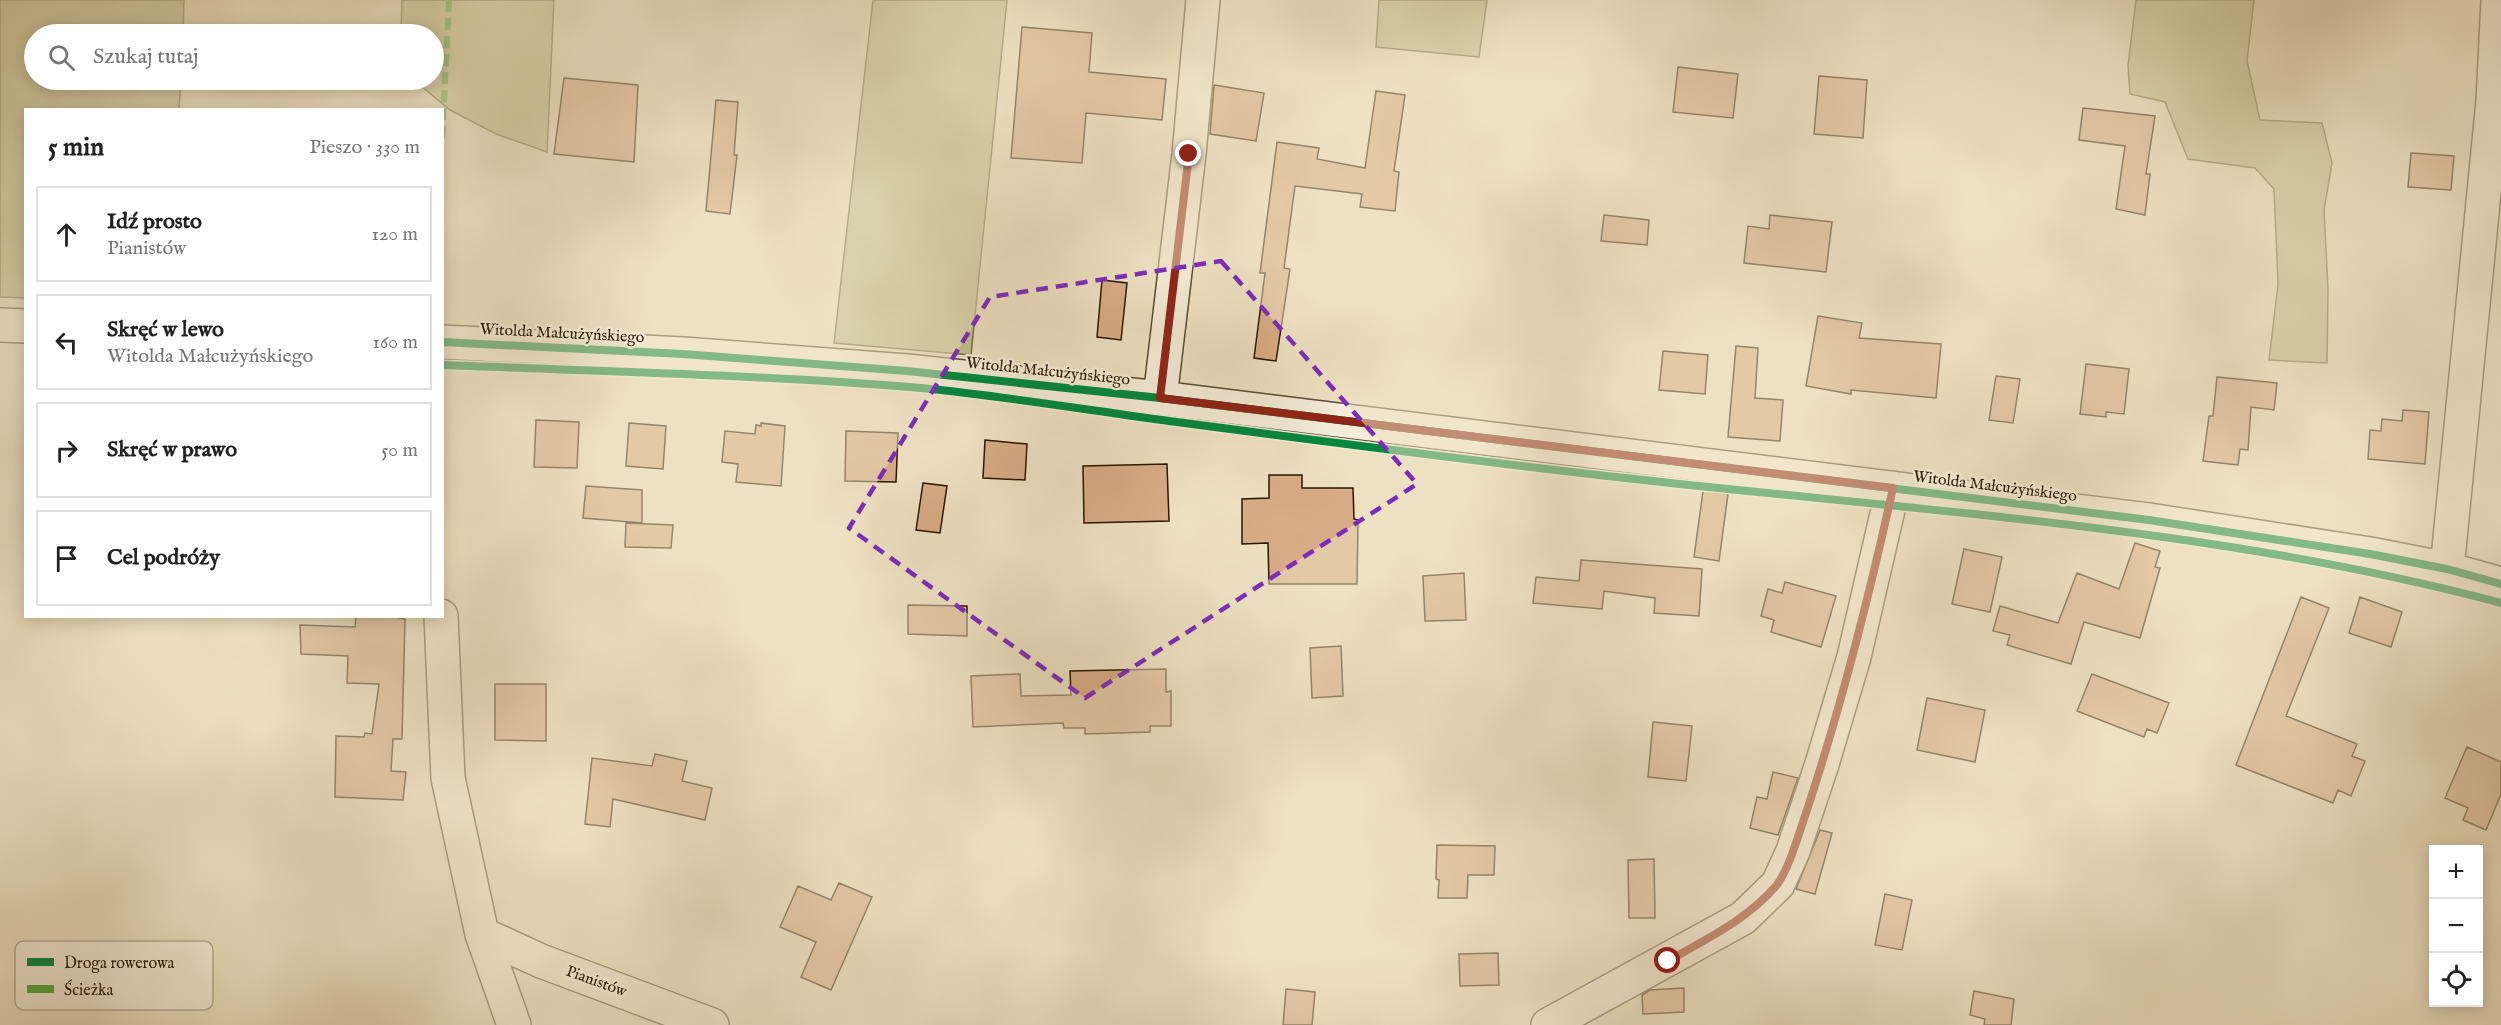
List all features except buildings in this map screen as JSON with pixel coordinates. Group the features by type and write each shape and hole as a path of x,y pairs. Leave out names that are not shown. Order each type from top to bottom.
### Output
{"street":[{"path":"1160,398 1189,154 1203,0"},
{"path":"2446,569 2493,101 2498,0"},
{"path":"0,325 24,326"},
{"name":"Witolda Małcużyńskiego","path":"444,342 683,354 908,371 1160,398 2149,520 2370,554 2446,569 2501,584"},
{"path":"1548,1025 1743,918 1778,884 1822,765 1854,657 1893,488"},
{"path":"441,618 448,778 482,934 514,1025"},
{"name":"Pianistów","path":"482,934 541,961 712,1025"}],"highlighted area":[{"path":"1221,261 1417,484 1085,698 849,528 990,297"}],"green space":[{"path":"0,0 184,0 183,24 24,24 24,90 180,90 179,108 24,108 24,298 0,297"},
{"path":"402,0 554,0 547,152 496,134 450,110 426,90 444,90 444,24 401,24"},
{"path":"873,0 1007,0 971,355 834,343"},
{"path":"1379,0 1487,0 1479,57 1376,47"},
{"path":"2136,0 2254,0 2247,61 2260,120 2322,123 2332,163 2324,210 2328,289 2327,363 2269,360 2278,284 2274,189 2255,168 2188,159 2165,102 2130,94 2128,66"}],"marked path":[{"path":"444,108 449,0"}],"cycle path":[{"path":"444,342 683,354 907,371 1160,398 2149,520 2370,554 2447,569 2501,584"},
{"path":"444,365 742,377 952,391 1511,465 2066,524 2176,539 2285,556 2394,577 2501,603"}],"route":[{"path":"1189,154 1160,398 1893,488 1854,657 1822,765 1778,884 1743,918 1668,961"}]}
